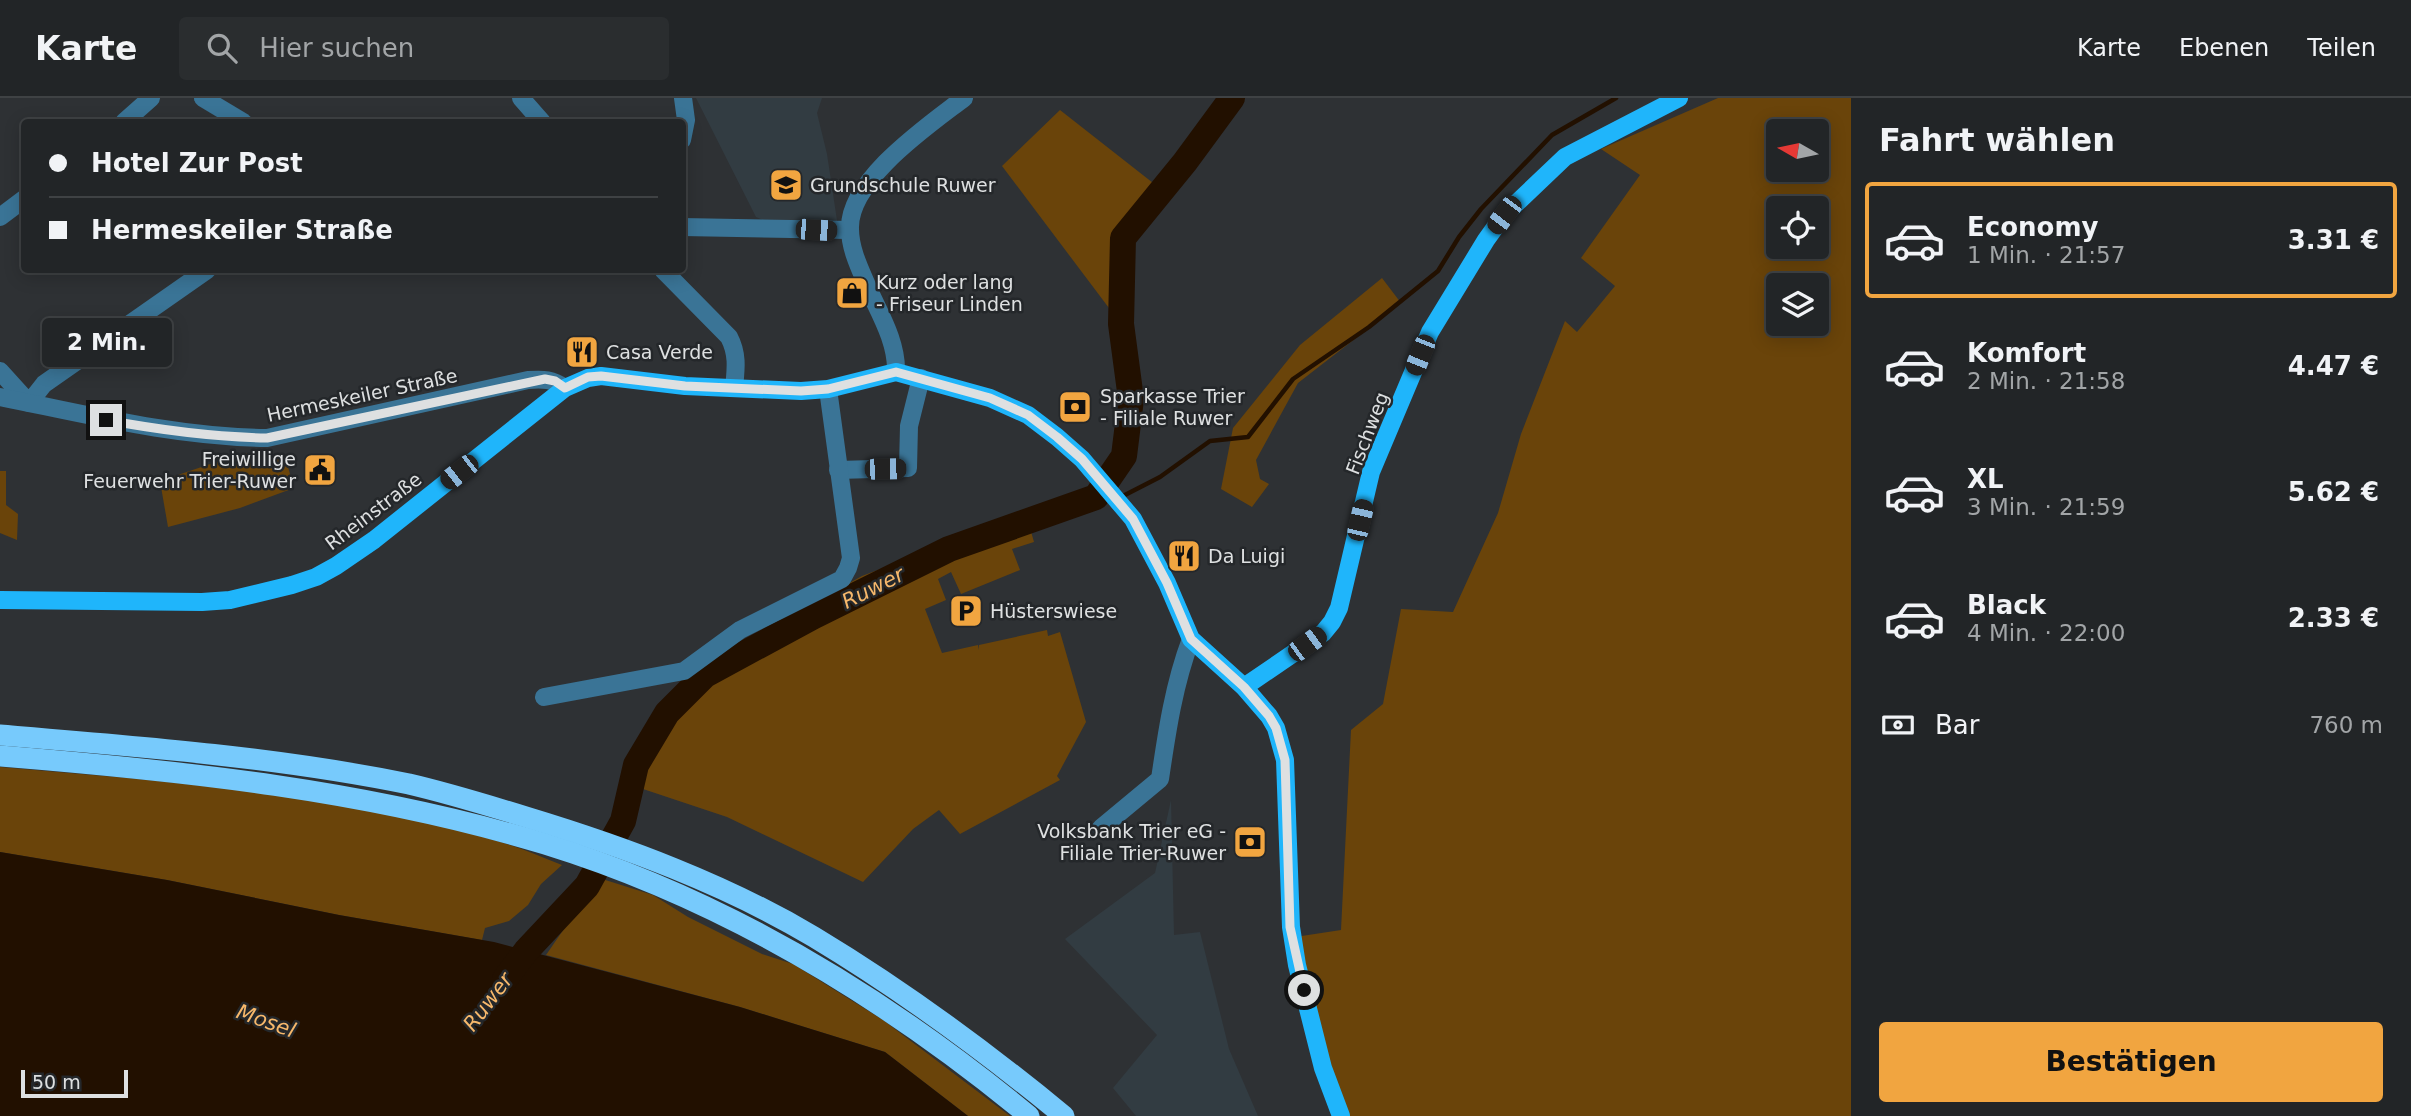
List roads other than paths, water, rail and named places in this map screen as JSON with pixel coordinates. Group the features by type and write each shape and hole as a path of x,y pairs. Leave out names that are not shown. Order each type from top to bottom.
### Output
{"highway":[{"path":"0,735 188,753 343,773 409,785 561,827 670,867 733,895 813,936 908,998 1020,1080 1064,1116"},
{"path":"0,756 181,773 320,791 457,820 547,845 653,884 797,953 896,1017 997,1089 1029,1116"}],"main road":[{"name":"Fischweg","path":"1244,687 1323,633 1332,622 1339,608 1371,472 1430,332 1504,215 1565,157 1679,98"},
{"name":"Rheinstraße","path":"0,600 147,603 230,600 316,577 374,540 565,388 588,377 601,376 685,386 801,391 828,389 896,372 990,398 1028,415 1082,459 1133,519 1167,583 1191,639"},
{"path":"1191,639 1244,687 1276,728 1282,749 1286,788 1290,927 1323,1068 1341,1116"}],"street":[{"path":"127,119 150,98"},
{"path":"203,98 238,119"},
{"path":"521,98 539,119"},
{"path":"683,98 685,119"},
{"path":"896,372 893,345 860,270 850,230 856,204 883,165 964,98"},
{"path":"0,217 21,201"},
{"path":"686,227 850,230"},
{"path":"0,371 29,403 44,384 204,273"},
{"path":"666,273 729,337 735,348 737,362 734,388"},
{"path":"838,470 908,468 909,426 921,378"},
{"name":"Hermeskeiler Straße","path":"0,397 179,433 224,438 267,438 528,380 555,381 565,388"},
{"path":"544,697 684,671 740,630 842,579 851,558 828,389"},
{"path":"1101,828 1160,779 1170,713 1181,665 1191,639"}],"water":[{"name":"Mosel","path":"0,852 167,880 339,915 494,942 740,1007 885,1052 968,1116 0,1116"}],"waterway":[{"name":"Ruwer","path":"505,979 526,951 587,886 623,821 636,765 667,713 705,675 814,616 949,549 1096,497 1124,456 1131,399 1121,324 1123,238 1185,162 1232,98"},
{"path":"1121,497 1160,477 1210,441 1248,437 1293,379 1369,327 1438,271 1459,237 1481,209 1552,135 1616,98"},
{"path":"1096,497 1109,499"}],"place":[{"name":"Grundschule Ruwer","path":"786,185"},
{"name":"Kurz oder lang - Friseur Linden","path":"852,293"},
{"name":"Casa Verde","path":"582,352"},
{"name":"Sparkasse Trier - Filiale Ruwer","path":"1075,407"},
{"name":"Freiwillige Feuerwehr Trier-Ruwer","path":"320,470"},
{"name":"Da Luigi","path":"1184,556"},
{"name":"Hüsterswiese","path":"966,611"},
{"name":"Volksbank Trier eG - Filiale Trier-Ruwer","path":"1250,842"}]}
